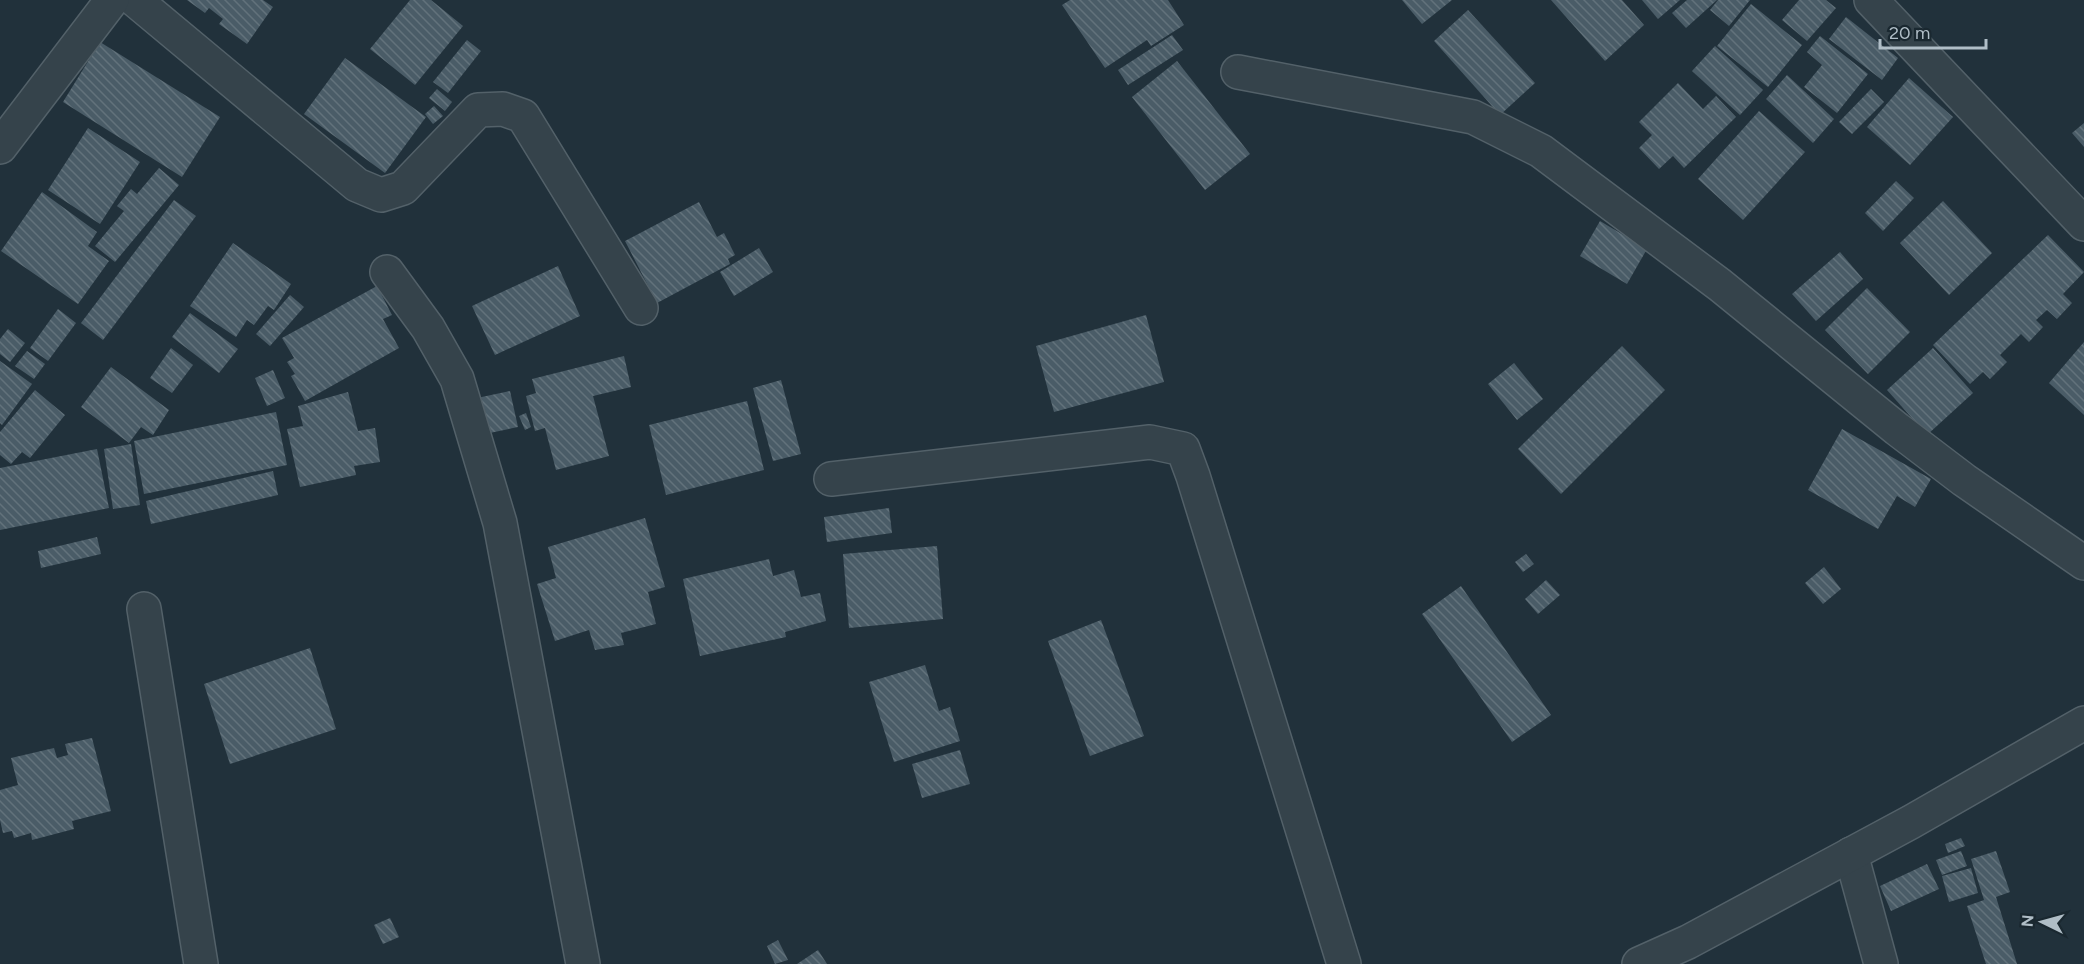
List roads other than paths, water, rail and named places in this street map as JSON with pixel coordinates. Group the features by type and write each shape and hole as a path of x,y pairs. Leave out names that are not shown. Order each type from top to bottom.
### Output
{"street":[{"path":"0,147 112,0"},
{"path":"135,0 357,185 381,195 403,188 478,110 502,109 523,116 641,308"},
{"path":"1871,0 2084,224"},
{"path":"1238,72 1473,117 1541,151 1720,285 1897,429 1964,480 2084,563"},
{"path":"387,272 428,328 457,379 500,523 583,964"},
{"path":"831,479 1150,442 1183,449 1344,964"},
{"path":"144,609 201,964"},
{"path":"1639,964 1688,942 1911,822 2084,723"},
{"path":"1851,854 1881,964"}]}
